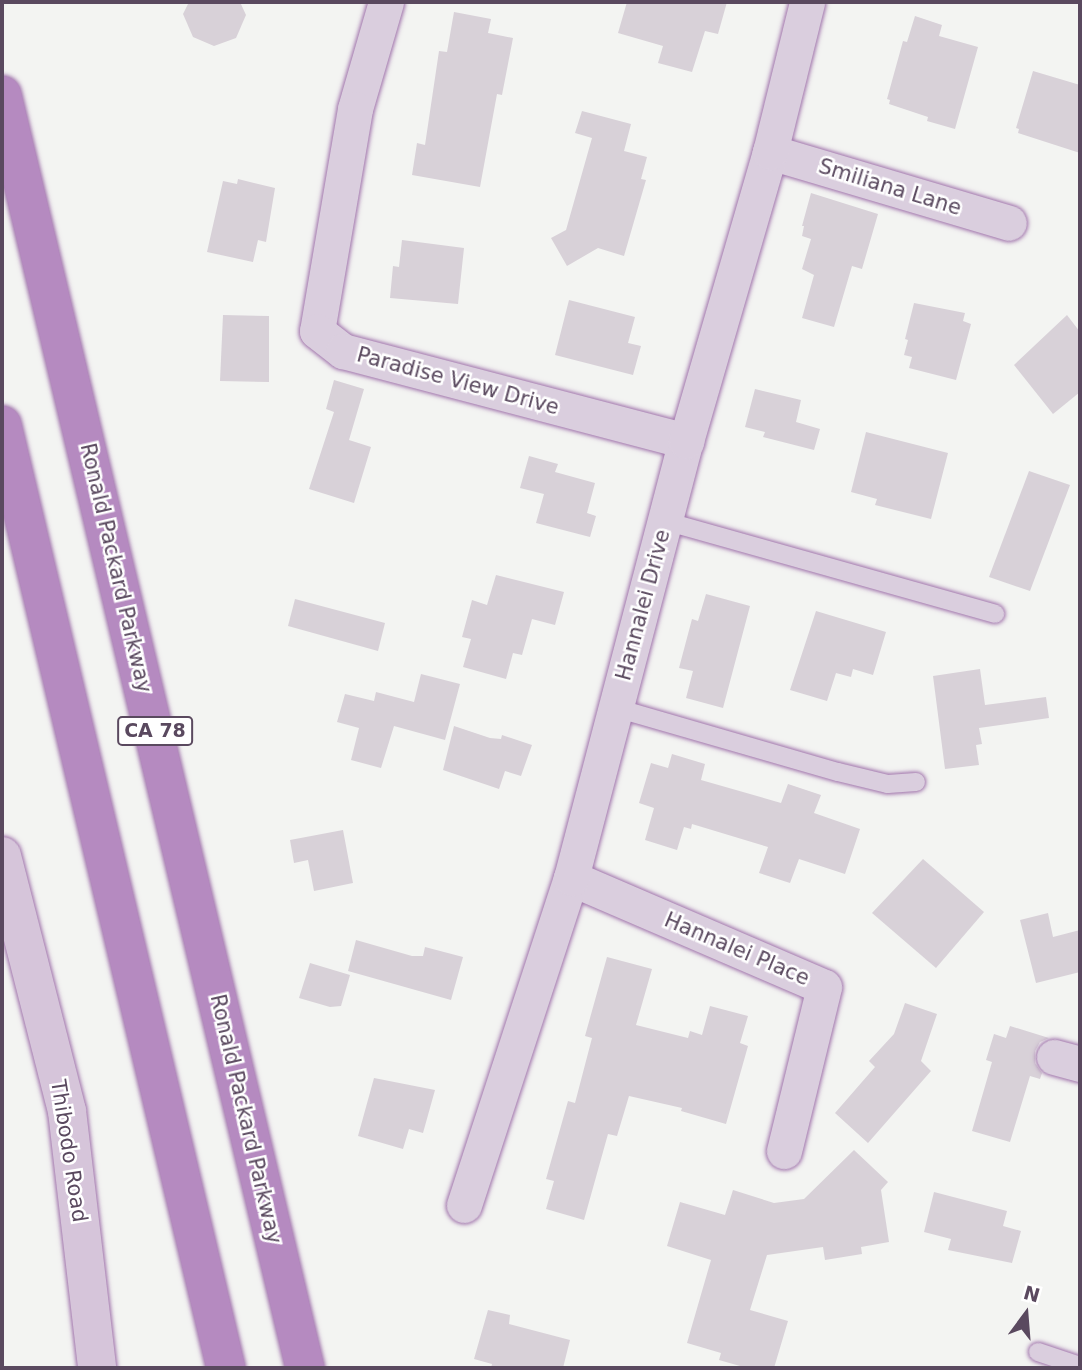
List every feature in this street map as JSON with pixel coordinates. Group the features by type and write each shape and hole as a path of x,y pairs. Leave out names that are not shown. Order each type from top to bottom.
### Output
{"highway":[{"name":"Ronald Packard Parkway","path":"2,94 305,1368"},
{"path":"2,425 226,1368"}],"street":[{"name":"Paradise View Drive","path":"386,2 355,109 317,331 344,351 686,440"},
{"name":"Hannalei Drive","path":"464,1205 571,878 686,440 770,152 807,2"},
{"name":"Smiliana Lane","path":"770,152 1009,223"},
{"name":"Thibodo Road","path":"2,856 67,1111 97,1368"},
{"name":"Hannalei Place","path":"571,878 824,987 784,1152"}],"lane":[{"path":"665,521 995,614"},
{"path":"616,708 851,775 888,784 916,782"},
{"path":"1038,1352 1080,1366"}],"building":[{"path":"189,2 240,2 246,15 236,38 214,46 193,37 183,14"},
{"path":"627,2 727,2 718,34 705,31 692,72 658,63 663,46 618,33"},
{"path":"454,12 491,19 488,33 513,38 502,95 497,94 480,187 412,175 417,143 425,145 439,51 447,52"},
{"path":"915,16 942,25 939,36 978,47 955,129 927,121 928,117 889,104 890,100 887,99 903,41 907,42"},
{"path":"1033,71 1080,85 1080,153 1018,133 1019,129 1016,128"},
{"path":"582,111 631,124 624,151 647,157 641,179 646,180 624,256 598,248 567,266 551,238 566,230 592,138 575,133"},
{"path":"238,179 275,188 266,242 258,240 253,262 207,252 223,181 237,184"},
{"path":"811,193 878,214 862,269 852,266 834,327 802,318 814,275 802,269 811,239 802,236 802,226"},
{"path":"402,240 464,248 458,304 390,298 393,266 399,267"},
{"path":"569,300 635,317 628,343 641,346 633,375 555,355"},
{"path":"914,303 965,313 963,321 971,324 956,380 909,368 912,357 904,355 908,340 905,339"},
{"path":"223,315 269,316 269,382 220,381"},
{"path":"1067,315 1080,332 1080,392 1053,414 1014,365"},
{"path":"334,380 364,389 349,440 371,447 354,503 309,489 334,412 326,409"},
{"path":"755,389 801,400 796,422 820,429 814,450 763,437 765,432 745,427"},
{"path":"866,432 948,453 931,519 875,505 877,499 851,492"},
{"path":"529,456 558,464 555,472 595,483 587,513 596,516 590,537 536,523 544,494 520,488"},
{"path":"1029,471 1070,485 1030,591 989,577"},
{"path":"496,575 564,592 555,625 532,619 522,655 513,653 506,679 463,667 471,639 462,637 472,600 487,605"},
{"path":"706,594 750,606 723,708 686,698 693,671 679,668 692,619 698,621"},
{"path":"295,599 385,623 378,651 288,626"},
{"path":"816,611 886,632 873,675 853,669 851,677 836,673 827,701 790,690"},
{"path":"980,669 985,705 1046,697 1049,718 979,728 982,744 976,745 979,765 945,769 933,676"},
{"path":"421,674 460,684 445,740 394,726 381,768 351,760 359,728 337,722 345,694 374,701 376,692 414,702"},
{"path":"454,726 490,738 501,739 502,735 532,745 521,776 505,771 499,789 443,770"},
{"path":"672,754 705,764 701,780 781,803 788,784 821,795 814,813 860,829 845,874 799,859 790,883 759,873 768,847 692,824 691,829 684,827 677,850 645,840 654,808 639,803 651,763 668,768"},
{"path":"343,830 353,883 314,891 308,860 294,863 290,840"},
{"path":"923,859 984,912 936,968 872,913"},
{"path":"1048,913 1053,937 1080,930 1080,972 1036,983 1020,920"},
{"path":"356,940 412,956 423,956 425,947 463,957 451,1000 348,971"},
{"path":"607,957 652,969 636,1025 688,1038 690,1031 702,1035 710,1006 748,1016 740,1043 748,1046 726,1124 681,1111 682,1108 629,1096 617,1136 608,1134 584,1220 546,1209 554,1181 546,1179 568,1101 575,1103 592,1038 585,1036"},
{"path":"310,963 350,975 341,1006 330,1007 299,998"},
{"path":"905,1003 937,1014 921,1061 931,1071 868,1143 835,1113 875,1067 869,1061 894,1034"},
{"path":"1010,1026 1049,1038 1040,1042 1035,1051 1035,1063 1042,1073 1040,1079 1030,1076 1010,1142 972,1131 992,1062 986,1060 994,1034 1006,1038"},
{"path":"374,1078 435,1090 423,1133 409,1129 403,1149 358,1136"},
{"path":"854,1150 888,1182 881,1190 889,1242 861,1247 862,1254 825,1260 823,1247 767,1255 750,1310 788,1321 774,1368 747,1368 719,1360 721,1353 687,1343 711,1260 667,1246 680,1202 725,1215 733,1190 774,1203 804,1199"},
{"path":"934,1192 1007,1211 1003,1226 1021,1231 1012,1263 948,1250 951,1239 924,1232"},
{"path":"488,1310 510,1315 509,1324 570,1340 563,1368 491,1368 492,1364 474,1359"}]}
